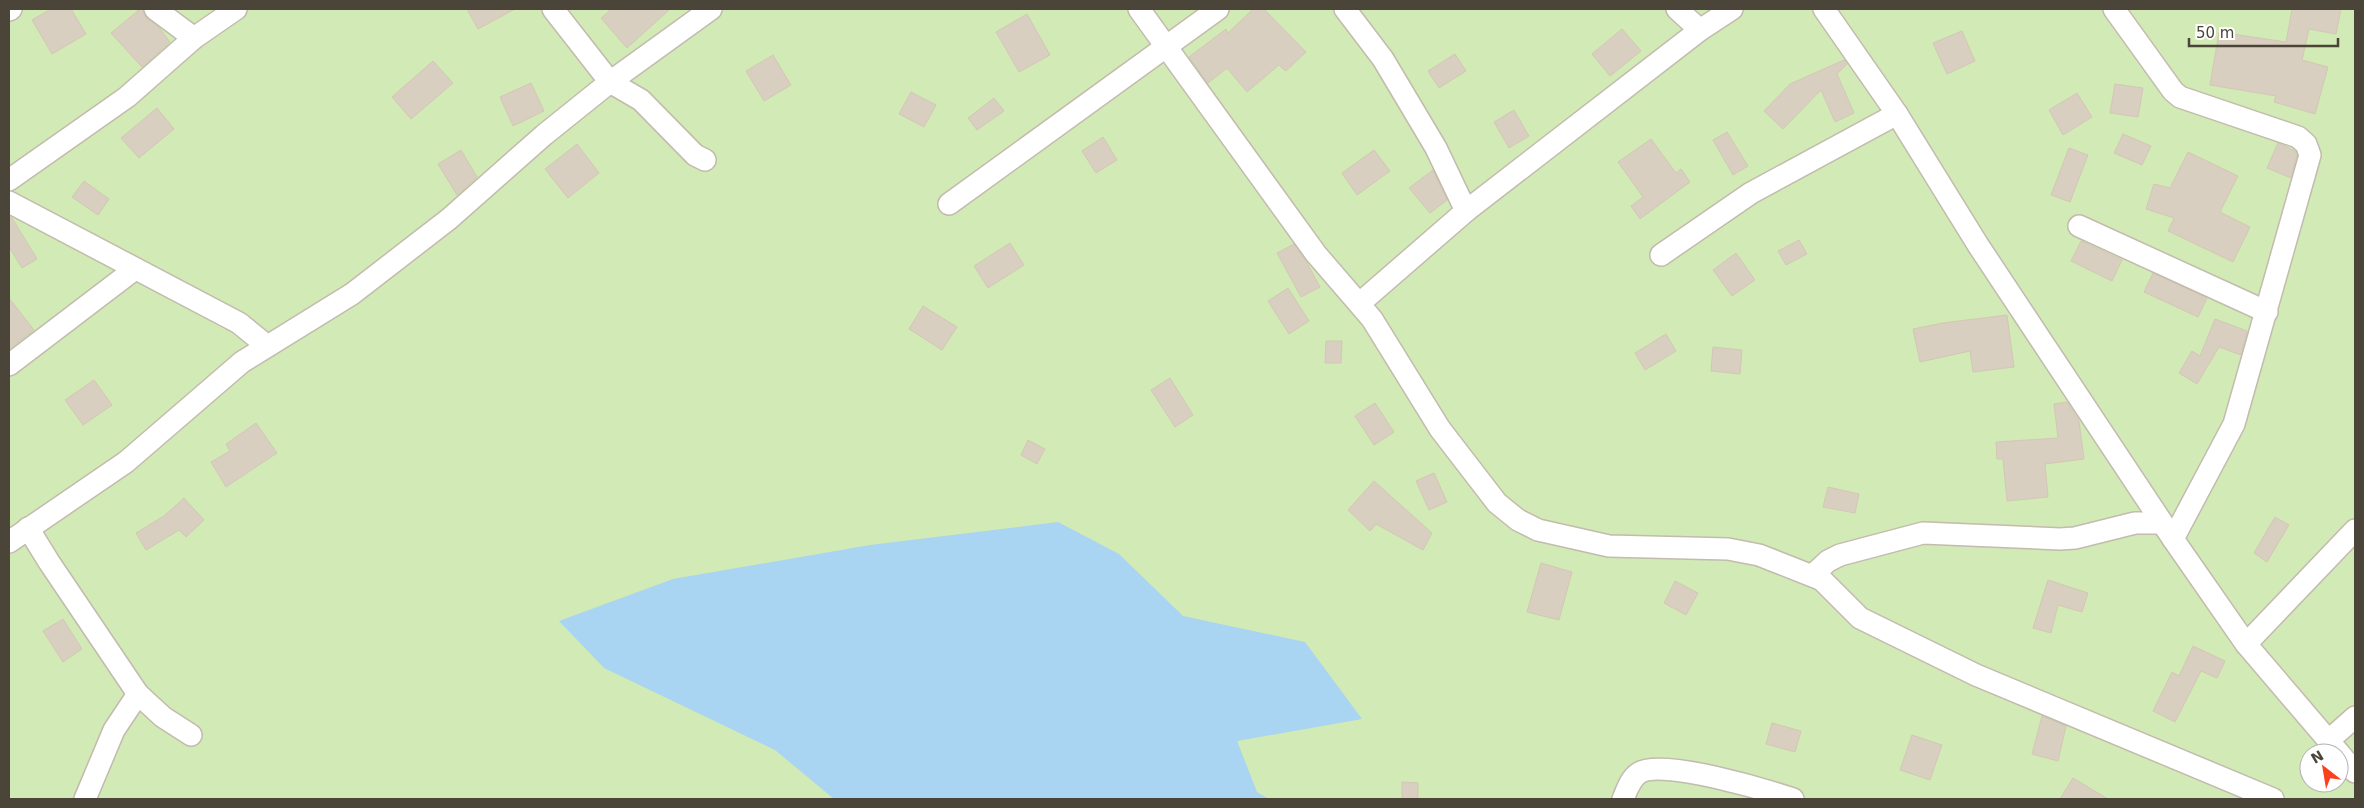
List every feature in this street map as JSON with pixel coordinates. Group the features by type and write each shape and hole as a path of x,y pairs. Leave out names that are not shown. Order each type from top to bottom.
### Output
{"street":[{"path":"155,9 194,38"},
{"path":"9,180 127,97 194,38 236,9"},
{"path":"553,9 610,82 641,100 694,155 704,160"},
{"path":"9,542 126,462 156,438 215,384 266,345 352,294 449,219 518,156 610,82 711,9"},
{"path":"1139,9 1316,254 1372,319 1440,429 1497,503 1518,520 1538,530 1609,546 1728,549 1759,555 1820,579"},
{"path":"949,204 1218,9"},
{"path":"1344,9 1383,59 1436,148 1466,211"},
{"path":"1677,9 1700,30"},
{"path":"1360,304 1466,211 1700,30 1732,9"},
{"path":"1824,9 1897,114 1978,245 2168,531 2246,644 2330,743"},
{"path":"1837,28 1848,9"},
{"path":"2114,9 2173,91 2180,97 2298,137 2306,144 2310,155 2234,424 2168,531"},
{"path":"1661,255 1751,193 1897,114"},
{"path":"9,202 239,323 266,345"},
{"path":"2079,226 2267,312"},
{"path":"9,365 135,269"},
{"path":"2168,531 2135,523 2075,538 2060,539 1923,533 1840,555 1828,561 1815,573 1860,618 1967,671 2273,799"},
{"path":"28,528 138,694 163,716 191,735"},
{"path":"2246,644 2355,530"},
{"path":"84,799 114,730 138,694"},
{"path":"2339,743 2355,717"},
{"path":"1623,799 1631,782 1638,774 1648,769 1710,776 1745,784 1793,799"}],"green space":[{"path":"9,9 2355,9 2355,799 9,799"}],"water":[{"path":"1058,522 1119,554 1183,616 1305,642 1362,719 1237,741 1257,792 1269,799 834,799 775,750 604,668 559,621 673,579 870,545"}],"building":[{"path":"51,9 71,9 86,34 52,54 32,20"},
{"path":"140,9 143,9 147,19 158,26 170,42 142,67 111,33"},
{"path":"467,9 515,9 478,29"},
{"path":"612,9 670,9 627,48 601,18"},
{"path":"1253,9 1264,9 1306,52 1286,71 1279,65 1247,92 1227,68 1208,83 1189,57 1226,29 1228,33"},
{"path":"2292,9 2341,9 2336,34 2309,29 2302,60 2328,67 2315,114 2274,102 2276,96 2210,85 2219,32 2286,42"},
{"path":"1027,14 1050,55 1019,72 996,32"},
{"path":"1622,29 1641,51 1610,76 1592,54"},
{"path":"1962,31 1975,61 1947,74 1933,43"},
{"path":"1455,54 1466,71 1439,88 1428,71"},
{"path":"773,55 791,85 764,101 746,71"},
{"path":"1844,60 1847,64 1837,74 1854,113 1835,122 1821,90 1783,129 1764,111 1790,84"},
{"path":"433,61 453,83 411,119 392,97"},
{"path":"531,83 544,111 513,126 500,97"},
{"path":"2115,84 2143,88 2138,117 2110,113"},
{"path":"911,92 936,105 924,127 899,114"},
{"path":"2077,93 2092,117 2063,135 2049,110"},
{"path":"994,98 1004,111 977,130 968,118"},
{"path":"157,108 174,129 139,158 121,138"},
{"path":"1514,110 1529,136 1509,148 1494,122"},
{"path":"1727,132 1748,166 1733,175 1713,140"},
{"path":"2123,134 2151,146 2142,165 2114,153"},
{"path":"1103,137 1117,160 1096,173 1082,151"},
{"path":"1651,139 1676,173 1681,169 1690,182 1640,219 1631,206 1643,197 1618,162"},
{"path":"2278,143 2295,151 2297,155 2291,178 2267,168"},
{"path":"577,144 599,173 568,198 545,169"},
{"path":"2069,148 2088,155 2070,202 2051,195"},
{"path":"461,150 477,177 457,195 438,164"},
{"path":"1374,150 1390,171 1357,195 1342,173"},
{"path":"2188,152 2238,176 2220,212 2250,227 2233,262 2168,231 2174,218 2146,209 2154,184 2170,188"},
{"path":"1433,170 1447,200 1430,213 1409,188"},
{"path":"84,181 109,199 98,215 72,197"},
{"path":"9,216 37,259 22,268 9,247"},
{"path":"1799,240 1807,254 1786,265 1778,251"},
{"path":"2081,241 2122,260 2112,281 2071,261"},
{"path":"1010,243 1024,265 988,288 974,266"},
{"path":"1294,244 1320,287 1301,297 1277,253"},
{"path":"1736,253 1755,280 1732,296 1713,270"},
{"path":"2153,273 2207,298 2198,317 2144,292"},
{"path":"1288,288 1309,321 1289,334 1268,301"},
{"path":"9,298 34,330 9,349"},
{"path":"923,306 957,327 942,350 909,329"},
{"path":"2007,315 2014,367 1973,372 1970,351 1920,362 1913,329 1943,323"},
{"path":"2215,319 2247,331 2241,355 2219,347 2197,384 2179,373 2192,351 2200,356"},
{"path":"1666,334 1676,351 1645,370 1635,353"},
{"path":"1326,341 1342,341 1341,363 1325,363"},
{"path":"1713,347 1742,350 1740,374 1711,371"},
{"path":"1170,378 1193,415 1175,427 1151,390"},
{"path":"94,380 112,405 83,425 65,400"},
{"path":"2067,402 2079,421 2084,459 2045,464 2048,497 2007,501 2003,459 1997,459 1996,442 2058,438 2054,404"},
{"path":"1375,403 1394,432 1374,445 1355,416"},
{"path":"256,423 277,453 226,487 211,462 230,451 226,444"},
{"path":"1028,440 1045,449 1037,464 1021,455"},
{"path":"1434,473 1447,502 1429,510 1416,481"},
{"path":"1374,481 1432,533 1423,550 1376,524 1370,531 1348,510"},
{"path":"1828,487 1859,494 1855,513 1823,507"},
{"path":"184,498 204,520 186,537 179,530 146,550 136,533 164,516"},
{"path":"2275,517 2289,525 2267,562 2254,553"},
{"path":"1541,563 1572,572 1559,620 1527,612"},
{"path":"2048,580 2088,593 2082,612 2058,605 2051,633 2033,628"},
{"path":"1675,581 1698,593 1686,615 1664,603"},
{"path":"63,619 82,649 63,662 43,631"},
{"path":"2193,646 2225,661 2217,678 2201,671 2175,722 2153,711 2172,672 2179,676"},
{"path":"2042,716 2066,726 2058,761 2032,754"},
{"path":"1772,723 1801,731 1795,752 1766,744"},
{"path":"1912,735 1942,745 1930,780 1900,770"},
{"path":"2073,778 2108,799 2060,799"},
{"path":"1402,782 1418,783 1418,799 1402,799"}]}
